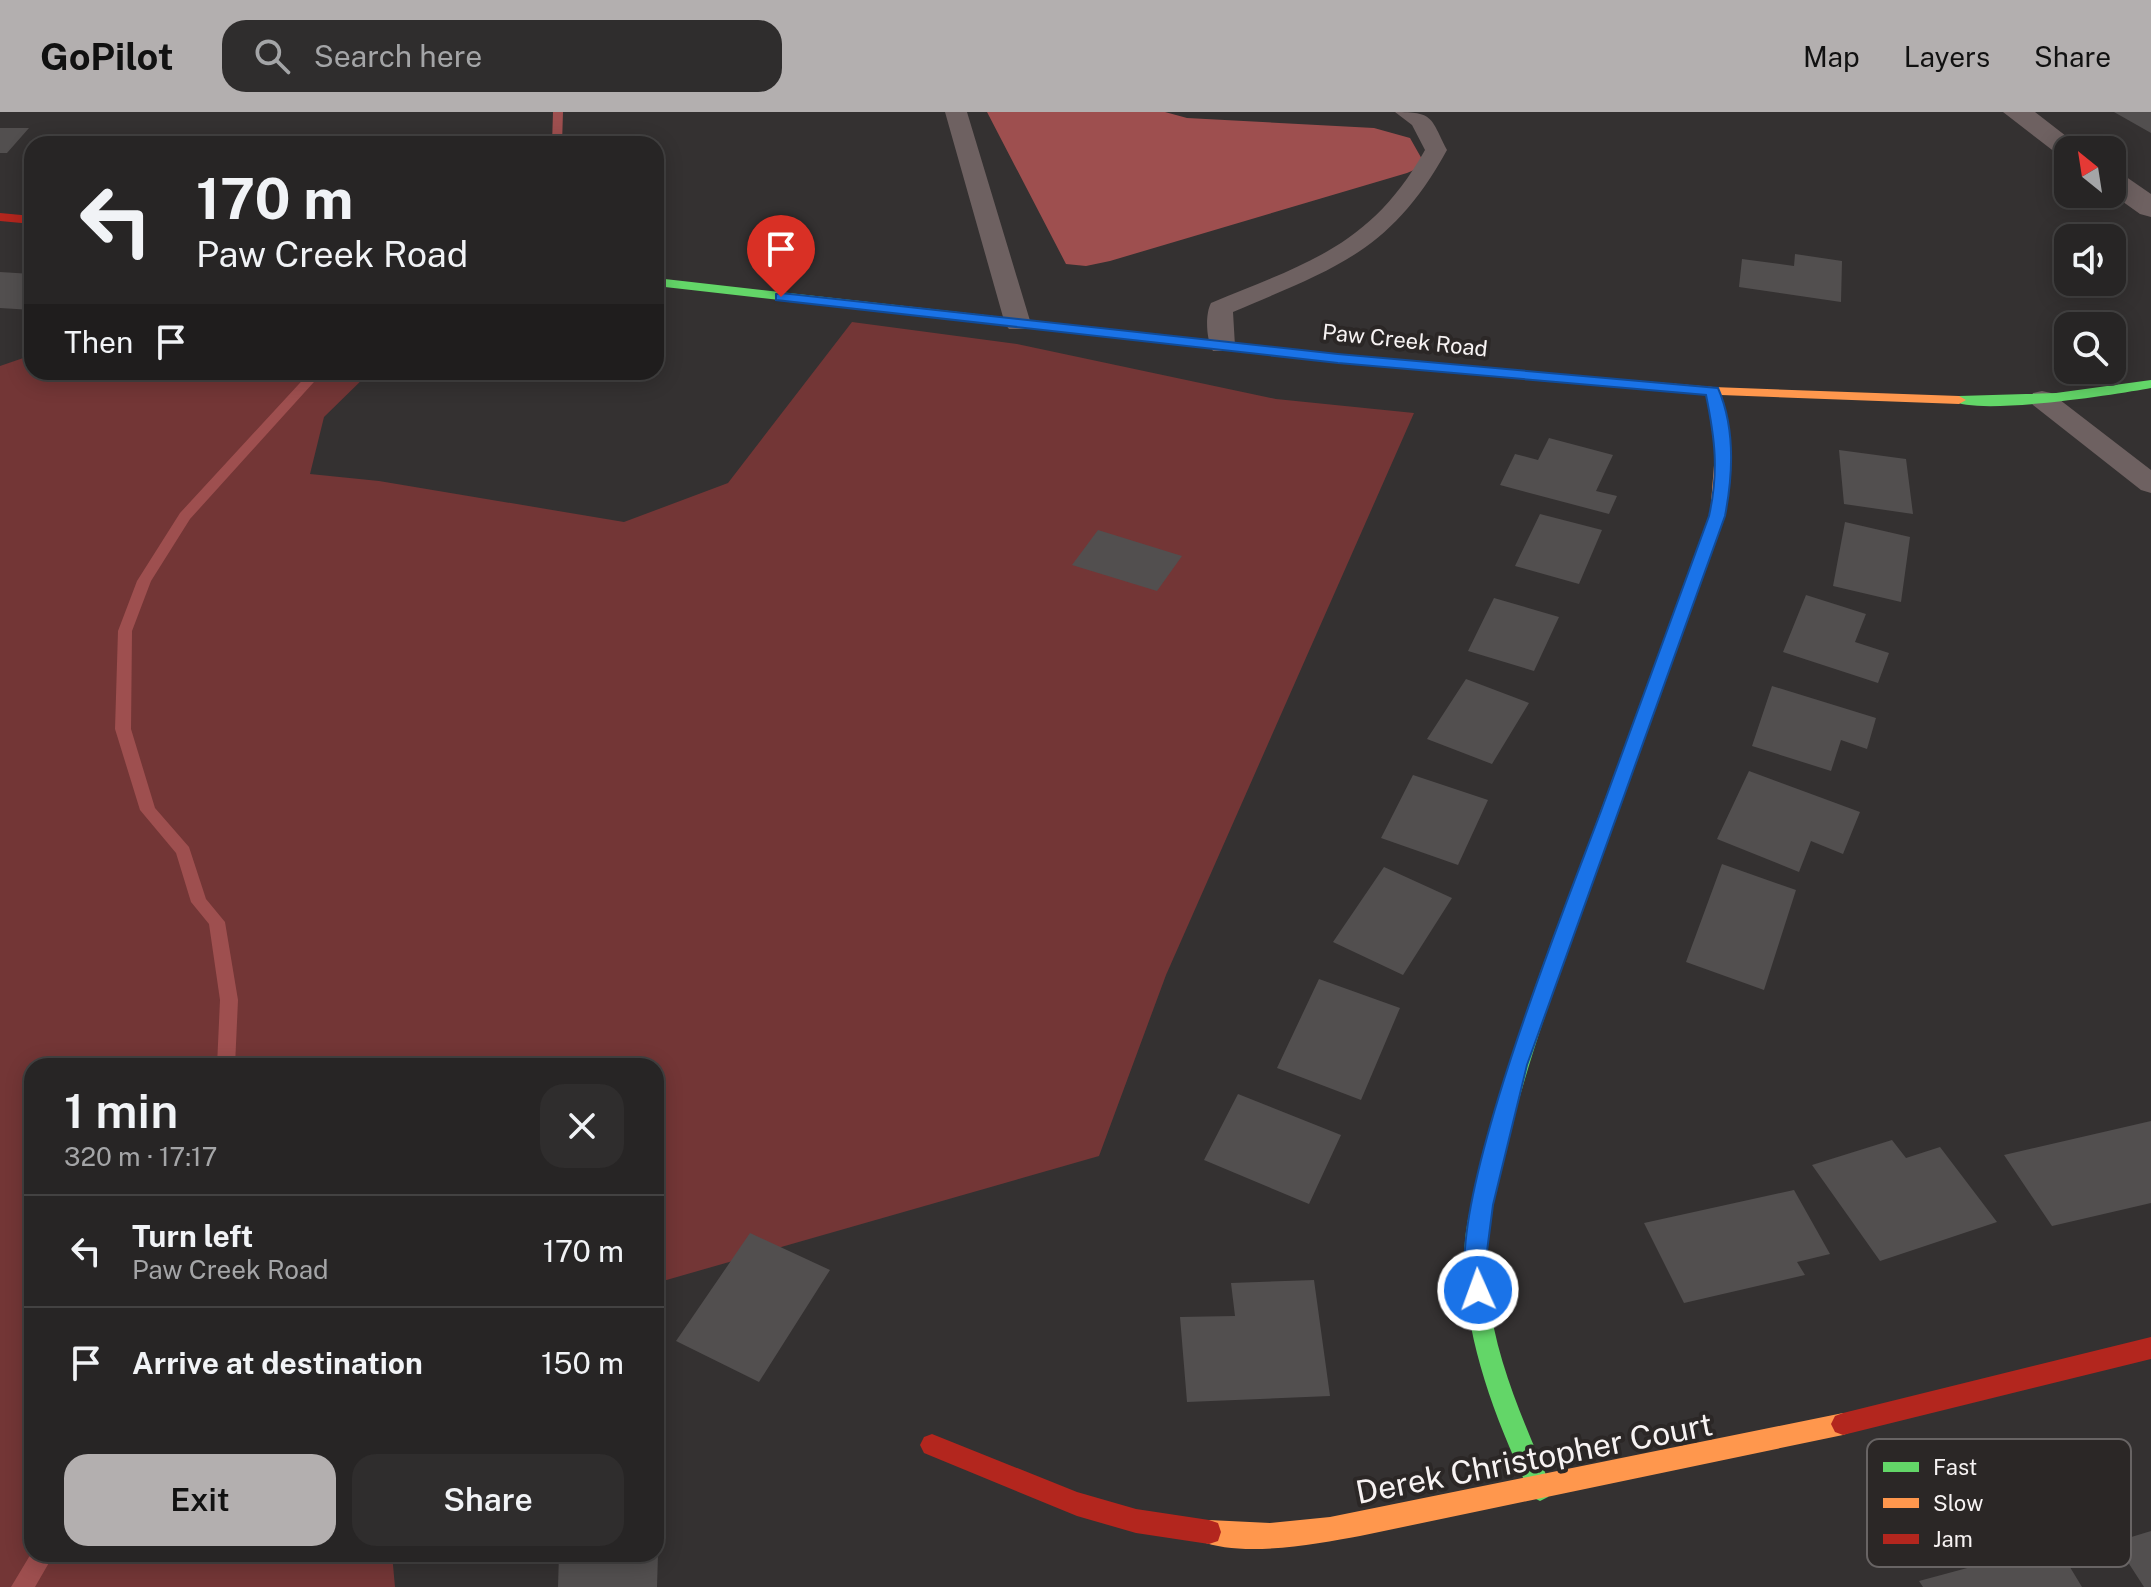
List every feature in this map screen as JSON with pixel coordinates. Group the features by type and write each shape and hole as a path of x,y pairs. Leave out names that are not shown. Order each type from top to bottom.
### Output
{"street":[{"path":"2017,112 2054,139"},
{"path":"2126,190 2151,208"},
{"path":"0,217 24,219"},
{"name":"Paw Creek Road","path":"664,283 1222,346 1713,391 1889,399 2042,399 2151,384"},
{"path":"1540,1489 1512,1431 1480,1320 1475,1259 1482,1205 1517,1065 1717,516 1724,480 1721,433 1713,391"},
{"name":"Derek Christopher Court","path":"932,1445 1077,1504 1136,1521 1241,1537 1316,1532 1540,1489 1871,1418 2151,1348"}],"lane":[{"path":"956,112 1018,324"},
{"path":"1222,346 1220,308 1320,267 1364,241 1400,209 1422,180 1436,150 1421,121 1406,112"},
{"path":"2042,399 2151,484"}],"shaded area":[{"path":"987,112 1165,112 1187,118 1374,128 1410,138 1423,161 1421,167 1407,173 1110,261 1086,266 1066,264"},
{"path":"852,322 1017,344 1276,399 1414,413 1166,975 1099,1156 664,1281 664,1058 24,1058 24,1562 393,1562 395,1587 0,1587 0,366 24,358 24,380 362,380 324,417 310,474 379,481 624,522 728,483"}],"building":[{"path":"2114,112 2151,112 2151,133"},
{"path":"0,128 29,128 7,153 0,153"},
{"path":"1795,254 1842,261 1841,302 1739,287 1742,259 1794,266"},
{"path":"0,272 24,274 24,310 0,308"},
{"path":"1549,438 1613,455 1596,491 1617,496 1609,514 1500,485 1515,454 1538,460"},
{"path":"1839,450 1906,459 1913,514 1844,504"},
{"path":"1540,514 1602,530 1579,584 1515,566"},
{"path":"1845,522 1910,537 1901,602 1833,586"},
{"path":"1098,530 1182,556 1157,591 1072,565"},
{"path":"1806,595 1866,614 1855,642 1889,653 1878,683 1783,652"},
{"path":"1494,598 1559,617 1534,671 1468,651"},
{"path":"1466,679 1529,703 1492,764 1427,739"},
{"path":"1772,686 1876,718 1867,749 1841,740 1831,771 1752,746"},
{"path":"1749,771 1860,812 1843,854 1811,841 1799,872 1717,839"},
{"path":"1413,775 1488,800 1458,865 1381,838"},
{"path":"1722,864 1796,890 1764,990 1686,962"},
{"path":"1384,867 1452,898 1403,975 1333,942"},
{"path":"1319,979 1400,1008 1361,1100 1277,1068"},
{"path":"1238,1094 1341,1135 1309,1204 1204,1160"},
{"path":"2151,1121 2151,1203 2052,1226 2004,1155"},
{"path":"1892,1140 1906,1158 1940,1147 1997,1222 1880,1261 1812,1165"},
{"path":"1794,1190 1830,1254 1797,1262 1805,1275 1684,1303 1644,1223"},
{"path":"750,1233 830,1270 759,1382 676,1341"},
{"path":"1314,1280 1330,1396 1187,1402 1180,1317 1235,1316 1231,1283"},
{"path":"2151,1531 2151,1587 2144,1587 2131,1567 2131,1537"},
{"path":"559,1562 658,1562 657,1587 558,1587"},
{"path":"1971,1567 2070,1567 2082,1587 1923,1587 1919,1581"}],"waterway":[{"path":"557,136 558,112"},
{"path":"226,1058 229,1000 217,922 199,902 183,851 148,810 123,729 125,631 144,581 185,516 310,380"},
{"path":"22,1587 38,1562"}],"traffic: fast":[{"path":"664,283 1441,368"},
{"path":"1959,400 2056,397 2151,384"},
{"path":"1540,1489 1505,1407 1487,1350 1477,1292 1475,1249 1478,1223 1515,1077 1542,996"}],"traffic: slow":[{"path":"1441,368 1713,391 1959,400"},
{"path":"1542,996 1717,516 1722,453 1713,391"},
{"path":"1209,1532 1270,1535 1360,1524 1843,1424"}],"traffic: jam":[{"path":"0,217 24,219"},
{"path":"1843,1424 2151,1348"},
{"path":"932,1445 1077,1504 1136,1521 1209,1532"}],"route":[{"path":"781,297 1338,359 1713,391 1721,433 1724,480 1717,516 1517,1065 1482,1205 1475,1259 1478,1290"}]}
